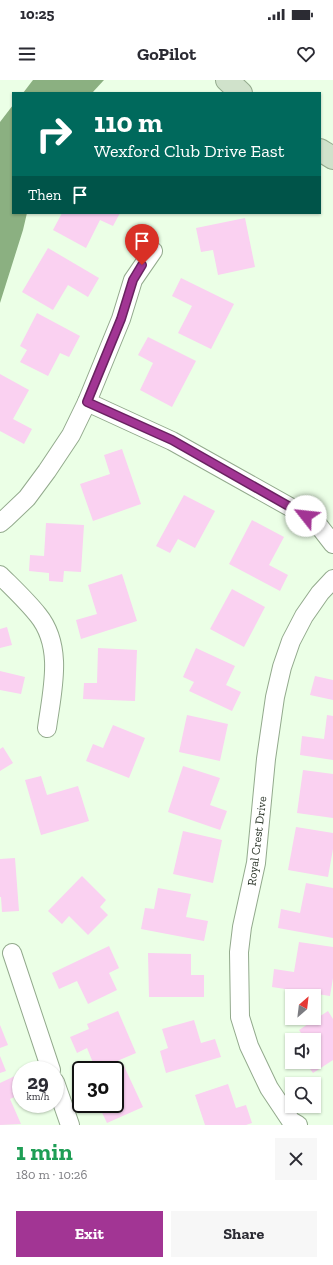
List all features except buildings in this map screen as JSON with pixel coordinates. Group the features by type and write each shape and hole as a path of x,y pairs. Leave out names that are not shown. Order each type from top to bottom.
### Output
{"street":[{"path":"227,80 240,92"},
{"path":"321,151 333,158"},
{"path":"0,523 27,498 47,471 70,435 87,402 121,319 133,280 153,251"},
{"path":"87,402 172,440 306,516 319,526 333,544"},
{"path":"0,575 39,615 48,632 53,651 54,668 47,728"},
{"name":"Royal Crest Drive","path":"291,1124 269,1088 249,1046 240,1017 239,952 242,927 256,863 266,758 282,667 291,641 304,616 320,593 333,579"},
{"path":"12,953 48,1061"},
{"path":"64,1108 70,1125"}],"shaded area":[{"path":"33,80 104,80 93,92 24,92"},
{"path":"12,106 12,214 27,214 0,303 0,122"}],"route":[{"path":"142,265 133,280 121,319 87,402 172,440 306,516"}]}
